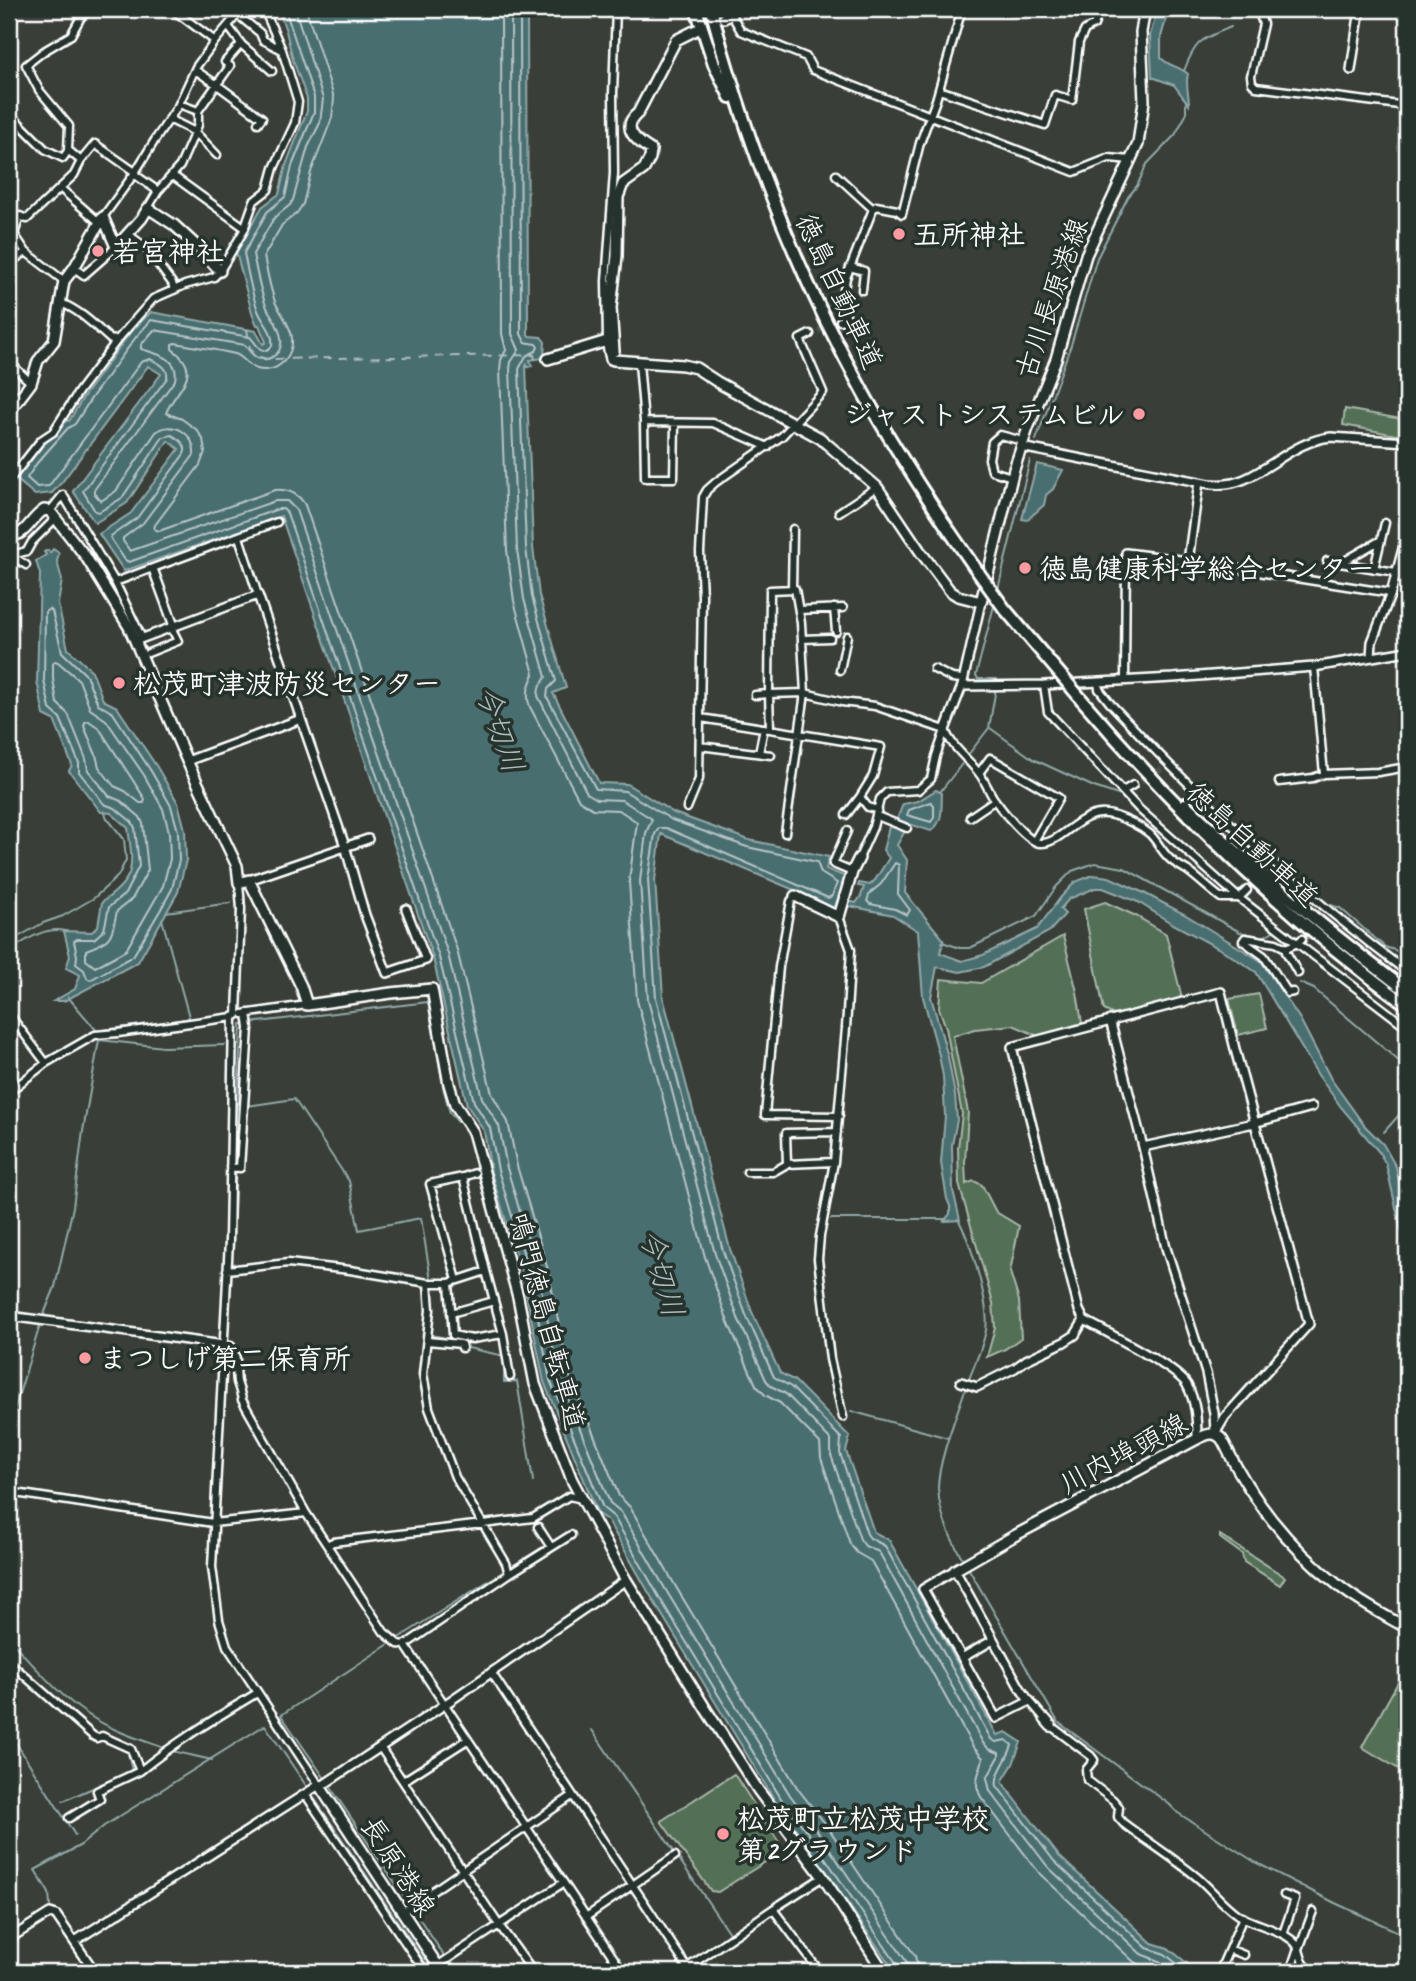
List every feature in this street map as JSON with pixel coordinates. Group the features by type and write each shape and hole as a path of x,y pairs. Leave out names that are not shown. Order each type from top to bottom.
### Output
{"highway":[{"path":"695,9 714,64 749,138"},
{"name":"徳島自動車道","path":"712,9 749,138 785,230 836,341 900,454 973,565 1004,608 1082,700 1136,762 1216,845 1318,936 1407,1005"},
{"name":"徳島自動車道","path":"1082,700 1221,839 1345,944 1407,991"}],"main road":[{"name":"古川長原港線","path":"981,602 1022,444 1056,359 1086,256 1138,144 1143,116 1141,32 1145,9"},
{"path":"614,360 611,308 617,256 618,197 623,184 644,169 651,150 638,141 630,130 629,123 638,113 676,40 696,30"},
{"path":"101,220 116,247 148,208 174,225 220,271"},
{"path":"9,412 31,383 38,361 54,341 64,281 101,220"},
{"path":"548,359 607,341 611,359 614,360 696,368 830,445 877,487 950,591 981,602"},
{"path":"9,537 23,533 44,510 53,515 86,557 139,639 187,761 244,882 301,986 307,1005"},
{"path":"795,896 839,917 852,872 859,858"},
{"name":"鳴門徳島自転車道","path":"307,1005 432,989 449,1084 455,1104 473,1132 518,1297 535,1384 572,1480 626,1580 706,1711 758,1790 823,1877 884,1972"},
{"name":"川内埠頭線","path":"955,1570 1197,1438 1215,1434 1220,1435 1251,1492 1290,1542 1340,1587 1407,1628"},
{"name":"長原港線","path":"319,1786 440,1969"}],"street":[{"path":"9,117 45,149 63,158 68,151 69,126 39,90 26,65 71,35 81,17 91,9"},
{"path":"172,9 215,41"},
{"path":"9,481 41,440 53,432 79,391 118,339 153,299 185,285 214,277 220,271 245,228 254,201 268,190 274,168 295,123 298,102 282,50 267,16 260,9"},
{"path":"607,341 606,281 614,173 616,9"},
{"path":"840,321 847,318 842,301 850,267 873,209 876,206 902,214 920,143 939,90 962,9"},
{"path":"939,90 1045,125 1055,95 1072,100 1079,42 1085,30 1094,25 1100,9"},
{"path":"1258,9 1263,24 1251,76 1256,87 1407,106"},
{"path":"1351,70 1360,9"},
{"path":"60,188 101,220 179,104 195,70 240,12 260,33 263,40 282,50"},
{"path":"729,14 741,31 806,57 813,70 1074,172 1108,158 1131,160"},
{"path":"228,26 241,44 272,71"},
{"path":"148,208 158,191 180,166 198,125 198,111 230,66 225,62 241,44"},
{"path":"195,70 262,118 258,123"},
{"path":"179,104 198,111"},
{"path":"169,119 195,132 217,155"},
{"path":"64,281 26,252 11,235 20,216 27,219 74,175 95,144 158,191"},
{"path":"68,151 81,161"},
{"path":"172,175 245,228"},
{"path":"836,175 873,209"},
{"path":"128,233 145,247 172,283 174,290"},
{"path":"74,268 84,275 116,247"},
{"path":"9,264 26,252"},
{"path":"850,267 864,271 862,290"},
{"path":"61,303 85,317 111,340 118,339"},
{"path":"687,808 699,779 702,596 700,552 704,497 716,482 768,447 794,424 823,392 800,340 810,334"},
{"path":"9,350 12,353 9,360 31,383"},
{"path":"639,363 645,478 674,478 675,424"},
{"path":"9,390 19,399"},
{"path":"644,422 713,423 768,447"},
{"path":"1012,477 992,471 989,459 992,442 1000,435 1022,444 1224,485 1236,482 1304,444 1320,438 1407,442"},
{"path":"1188,561 1199,482"},
{"path":"839,512 877,487"},
{"path":"10,556 27,551 53,515 63,495 115,582 139,639 258,595"},
{"path":"115,582 277,522"},
{"path":"1374,569 1385,523"},
{"path":"792,589 793,528"},
{"path":"1371,656 1372,642 1391,593 1407,534"},
{"path":"239,537 387,974 426,960 406,909"},
{"path":"1341,563 1381,540"},
{"path":"9,544 10,556"},
{"path":"1125,680 1126,553 1391,593"},
{"path":"10,556 26,565"},
{"path":"1327,561 1396,572"},
{"path":"148,653 178,642 153,569"},
{"path":"759,753 767,729 771,590 795,589 802,639 805,694 785,833"},
{"path":"859,858 880,799 887,792 918,790 931,779 936,756 962,683 981,602"},
{"path":"834,608 836,631"},
{"path":"799,610 843,608"},
{"path":"155,633 161,649"},
{"path":"840,670 847,636"},
{"path":"802,639 830,638"},
{"path":"934,669 962,683 1044,685 1314,667 1407,651"},
{"path":"1314,667 1324,774"},
{"path":"1098,682 1099,688 1110,703 1169,764 1272,862 1407,972"},
{"path":"1044,685 1048,712 1139,809 1239,898 1407,1027"},
{"path":"755,695 805,694 875,706 945,730 979,773 995,800 1034,841 1040,844 1055,839 1092,815 1102,812 1151,835 1162,852 1173,862 1221,898 1239,898 1247,890"},
{"path":"701,718 881,747 873,776 846,815"},
{"path":"187,761 301,719"},
{"path":"700,746 771,755"},
{"path":"979,773 990,758 1059,798 1034,841"},
{"path":"1162,769 1169,764"},
{"path":"1279,782 1324,774 1378,772 1407,767"},
{"path":"1123,791 1133,785"},
{"path":"860,797 867,807 907,828"},
{"path":"970,817 995,800"},
{"path":"847,831 833,864 852,872"},
{"path":"319,1786 227,1646 219,1620 212,1567 224,1345 235,1016 244,882 368,839"},
{"path":"1267,869 1272,862"},
{"path":"795,896 791,901 779,967 765,1115 839,1115"},
{"path":"1328,920 1332,913"},
{"path":"839,917 851,950 834,1162 818,1259 830,1359 843,1417"},
{"path":"1286,948 1276,943 1245,938 1243,942 1264,956 1288,993 1293,992"},
{"path":"1286,948 1297,941"},
{"path":"1286,948 1298,973"},
{"path":"1197,1438 1196,1409 1186,1382 1154,1359 1084,1321 1012,1047 1222,992 1254,1123 1309,1324 1226,1417 1215,1434"},
{"path":"9,1092 46,1063 95,1035 118,1034 307,1005"},
{"path":"230,1167 240,1168 249,1028 247,1013"},
{"path":"9,1014 46,1063"},
{"path":"1110,1020 1166,1248 1206,1373 1215,1434"},
{"path":"1143,1147 1254,1123 1312,1107"},
{"path":"787,1164 786,1133 837,1132"},
{"path":"747,1172 773,1172 787,1164 834,1162"},
{"path":"422,1186 475,1173"},
{"path":"463,1177 503,1334 510,1377"},
{"path":"430,1184 457,1280"},
{"path":"227,1270 288,1263 428,1283 449,1283 486,1271"},
{"path":"428,1283 430,1310 423,1374 429,1408 455,1477 506,1563 509,1574"},
{"path":"449,1283 453,1335 472,1339 503,1334"},
{"path":"451,1313 494,1301"},
{"path":"9,1316 231,1346 236,1355 237,1380 242,1400 306,1513 384,1632 398,1644 405,1645 571,1535"},
{"path":"961,1382 977,1387 1064,1342 1075,1335 1084,1321"},
{"path":"427,1340 461,1344 462,1348"},
{"path":"9,1492 213,1523 306,1513"},
{"path":"327,1545 332,1542 533,1518 569,1496 582,1499"},
{"path":"538,1527 551,1547"},
{"path":"519,1554 526,1563"},
{"path":"1028,1699 996,1718 923,1589 955,1570 1028,1699 1048,1722 1094,1760 1086,1770 1087,1780 1119,1807 1118,1818 1196,1876 1228,1907 1294,1941 1303,1964 1307,1969 1316,1972"},
{"path":"75,1941 380,1747 626,1580"},
{"path":"962,1658 993,1640"},
{"path":"405,1645 623,1972"},
{"path":"9,1662 93,1736 102,1736 131,1749 140,1771"},
{"path":"491,1672 632,1885 696,1972"},
{"path":"69,1818 100,1800 97,1791 140,1771 219,1715 257,1693"},
{"path":"403,1782 467,1740"},
{"path":"380,1747 533,1972"},
{"path":"305,1794 425,1972"},
{"path":"402,1912 572,1796"},
{"path":"586,1917 675,1856"},
{"path":"681,1972 823,1877"},
{"path":"440,1969 499,1925 563,1883"},
{"path":"1283,1934 1295,1899 1284,1895"},
{"path":"773,1909 820,1972"},
{"path":"1290,1972 1313,1911"},
{"path":"9,1939 50,1913 56,1915 95,1972"},
{"path":"1220,1970 1243,1917"},
{"path":"1229,1949 1244,1955"}],"green space":[{"path":"1345,409 1407,420 1407,437 1343,425"},
{"path":"1105,902 1166,934 1180,999 1114,1015 1104,1010 1084,909"},
{"path":"1063,936 1082,1023 1038,1036 1013,1025 975,1029 953,1036 968,1112 966,1184 974,1181 982,1185 996,1212 1019,1226 1010,1272 1019,1301 1021,1338 987,1357 995,1328 993,1303 959,1184 958,1148 962,1114 946,1028 939,1008 941,979 981,983"},
{"path":"1259,994 1267,1028 1238,1035 1229,999"},
{"path":"1220,1535 1285,1577 1280,1585 1244,1562 1242,1554 1220,1538"},
{"path":"1407,1666 1407,1774 1362,1747"},
{"name":"松茂町立松茂中学校 第2グラウンド","path":"734,1774 784,1850 718,1892 711,1891 661,1821"}],"water":[{"name":"今切川","path":"276,9 527,9 528,334 541,337 545,342 544,358 530,360 532,366 526,366 533,547 539,595 566,688 553,693 599,783 627,784 674,813 749,840 829,857 826,869 846,877 834,909 661,834 655,880 663,997 730,1249 752,1312 780,1373 795,1381 850,1437 846,1451 874,1532 889,1540 997,1735 1006,1732 1021,1742 1013,1764 1002,1782 1059,1856 1152,1943 1168,1948 1198,1972 895,1972 777,1804 608,1521 598,1514 544,1382 523,1277 491,1172 484,1131 467,1105 433,958 281,516 124,571 99,534 131,513 179,449 168,441 127,503 95,523 73,491 161,374 148,366 52,493 35,495 16,479 66,420 69,421 130,333 151,312 256,331 263,344 266,342 253,316 236,252 262,207 279,194 286,165 307,111 307,99 286,31"},
{"path":"1157,9 1169,9 1161,37 1161,58 1188,74 1189,105 1174,85 1152,77 1150,36"},
{"path":"1037,464 1063,470 1053,489 1046,495 1044,505 1027,520 1022,519"},
{"path":"53,549 59,553 57,561 62,580 58,604 68,649 92,671 103,700 117,707 178,803 185,830 186,860 178,892 138,962 64,1001 54,1001 75,989 80,975 66,968 70,956 64,931 92,932 98,926 102,902 122,886 127,878 131,852 128,828 111,813 101,812 69,771 72,765 54,720 44,715 37,681 40,574 36,561 46,555 44,552 48,550 50,553"},
{"path":"936,790 942,793 938,823 931,831 909,824 897,845 907,860 905,893 944,940 940,953 962,961 983,955 1037,929 1075,882 1093,875 1109,877 1144,893 1261,961 1300,1019 1331,1079 1364,1125 1383,1144 1396,1167 1407,1218 1407,1256 1386,1164 1318,1075 1256,972 1138,902 1103,888 1095,888 1069,899 1060,909 1065,914 1050,931 984,967 960,972 937,967 931,997 948,1057 955,1095 957,1120 952,1145 953,1190 960,1220 944,1221 950,1214 950,1206 941,1163 945,1116 943,1076 923,997 918,931 893,915 845,905 848,901 856,903 864,887 858,886 859,883 870,885 889,858 883,850 890,823 895,824 903,804 918,801"}],"waterway":[{"path":"1184,71 1196,46 1231,27"},
{"path":"1036,440 1071,345 1097,258 1147,164 1175,135 1186,115 1186,100"},
{"path":"997,593 1030,460"},
{"path":"995,602 976,675 978,679 997,679 997,682"},
{"path":"968,755 989,728 996,688"},
{"path":"990,728 1033,759 1094,787 1121,796"},
{"path":"940,792 965,760"},
{"path":"9,942 94,898 118,876 126,860 124,839 104,811"},
{"path":"942,942 970,948 1036,916 1056,887 1072,871 1095,863 1124,868 1240,932 1263,937 1277,929"},
{"path":"166,912 231,903"},
{"path":"1327,907 1331,905 1340,908 1385,947 1407,954"},
{"path":"103,1030 189,1017 162,919"},
{"path":"9,951 42,932 65,931"},
{"path":"1300,983 1314,989 1407,1068"},
{"path":"68,997 97,1031"},
{"path":"250,1023 428,1002 444,1091 450,1113 458,1122"},
{"path":"234,1216 241,1024 244,1024"},
{"path":"42,1319 55,1287 73,1207 99,1040 164,1047 225,1045"},
{"path":"247,1106 294,1099 349,1181 359,1230 421,1218 431,1280"},
{"path":"1384,1132 1407,1106"},
{"path":"831,1219 945,1219"},
{"path":"958,1219 978,1274 986,1319 983,1343 968,1382"},
{"path":"9,1427 40,1325"},
{"path":"431,1327 431,1335 467,1342 468,1348 504,1356 504,1382 517,1381 533,1481"},
{"path":"964,1561 946,1526 938,1488 944,1451 966,1387"},
{"path":"851,1411 948,1438"},
{"path":"509,1568 541,1548"},
{"path":"967,1566 1058,1722 1178,1813 1255,1862 1407,1936"},
{"path":"397,1639 504,1571"},
{"path":"9,1639 56,1688 87,1714 116,1730 167,1749"},
{"path":"326,1780 281,1715 392,1642"},
{"path":"50,1906 49,1893 35,1870 81,1845 104,1826 265,1725 307,1787"},
{"path":"592,1730 731,1936"},
{"path":"9,1732 75,1835"},
{"path":"63,1801 132,1771 128,1752 101,1739"},
{"path":"172,1751 212,1760"},
{"path":"329,1785 410,1905"},
{"path":"310,1792 432,1972"},
{"path":"413,1909 445,1957"},
{"path":"448,1962 456,1972"}],"ferry route":[{"path":"247,329 250,349 267,359 534,355 535,359"}],"tunnel":[{"path":"810,334 840,321"},
{"path":"1133,785 1162,769"},
{"path":"1247,890 1267,869"},
{"path":"1302,939 1328,920"}],"place":[{"name":"五所神社","path":"899,234"},
{"name":"若宮神社","path":"98,251"},
{"name":"ジャストシステムビル","path":"1139,414"},
{"name":"徳島健康科学総合センター","path":"1025,568"},
{"name":"松茂町津波防災センター","path":"119,683"},
{"name":"まつしげ第二保育所","path":"85,1358"},
{"name":"松茂町立松茂中学校 第2グラウンド","path":"723,1834"}]}
